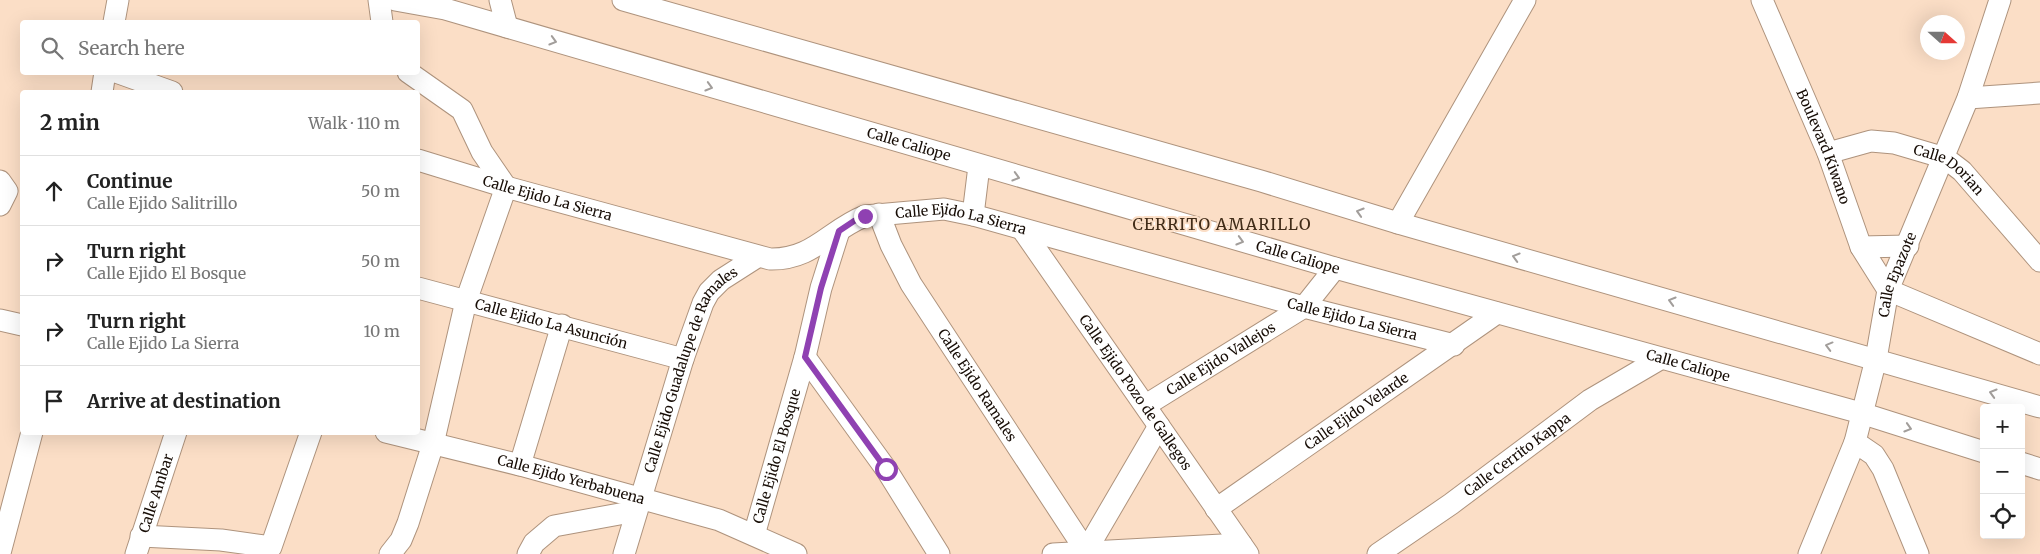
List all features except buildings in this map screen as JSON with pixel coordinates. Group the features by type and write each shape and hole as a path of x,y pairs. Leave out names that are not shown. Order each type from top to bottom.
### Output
{"street":[{"path":"114,20 118,0"},
{"path":"379,0 382,20"},
{"name":"Calle Caliope","path":"395,0 445,9 979,166 1335,268 1861,414 1980,451"},
{"path":"500,0 507,27"},
{"path":"623,0 1261,181 1398,223 1876,358 2035,400"},
{"path":"1398,223 1525,0"},
{"name":"Boulevard Kiwano","path":"1762,0 1828,153 1861,247 1888,290"},
{"name":"Calle Epazote","path":"1808,554 1854,442 1876,358 1888,290 1945,158 1968,98 2000,0"},
{"path":"102,90 105,75"},
{"path":"124,75 166,90"},
{"path":"390,554 401,540 408,523 433,444 466,301 506,187 482,152 462,110 409,80"},
{"path":"1968,98 2037,97"},
{"name":"Calle Dorian","path":"1828,153 1871,141 1894,143 1945,158 1962,171 2040,260"},
{"name":"Calle Ejido La Sierra","path":"420,161 506,187 758,257 785,260 801,255 854,221 879,214 944,209 973,215 1304,307 1454,344"},
{"path":"973,215 979,166"},
{"name":"Calle Ejido Ramales","path":"879,214 891,245 911,284 1086,551"},
{"name":"Calle Ejido Pozo de Gallegos","path":"1022,229 1146,405 1244,549"},
{"name":"Calle Ejido El Bosque","path":"754,535 805,357 821,288 839,231"},
{"path":"1861,247 1908,246"},
{"name":"Calle Ejido Guadalupe de Ramales","path":"624,554 683,359 709,292 721,280 758,257"},
{"name":"Calle Ejido Vallejos","path":"1146,405 1304,307 1335,268"},
{"name":"Calle Ejido La Asunción","path":"420,289 562,325 683,359"},
{"path":"1888,290 2040,354"},
{"name":"Calle Ejido Velarde","path":"1216,509 1497,313"},
{"path":"0,320 20,325"},
{"path":"520,465 562,325"},
{"path":"805,357 886,469 939,554"},
{"name":"Calle Cerrito Kappa","path":"1378,554 1451,504 1590,400 1660,359"},
{"path":"1086,551 1159,426"},
{"path":"0,553 31,435"},
{"name":"Calle Ambar","path":"138,545 175,435"},
{"path":"138,545 221,540 271,547 310,435"},
{"name":"Calle Ejido Yerbabuena","path":"398,435 520,465 638,505 719,520 796,554"},
{"path":"1854,442 1874,455 1882,469 1918,554"},
{"path":"2025,464 2040,469"},
{"path":"528,554 544,533 554,526 638,505"},
{"path":"754,535 766,554"},
{"path":"1053,554 1086,551 1244,549"}],"district":[{"name":"CERRITO AMARILLO","path":"1222,224"}],"route":[{"path":"865,216 839,231 821,288 805,357 886,469"}]}
